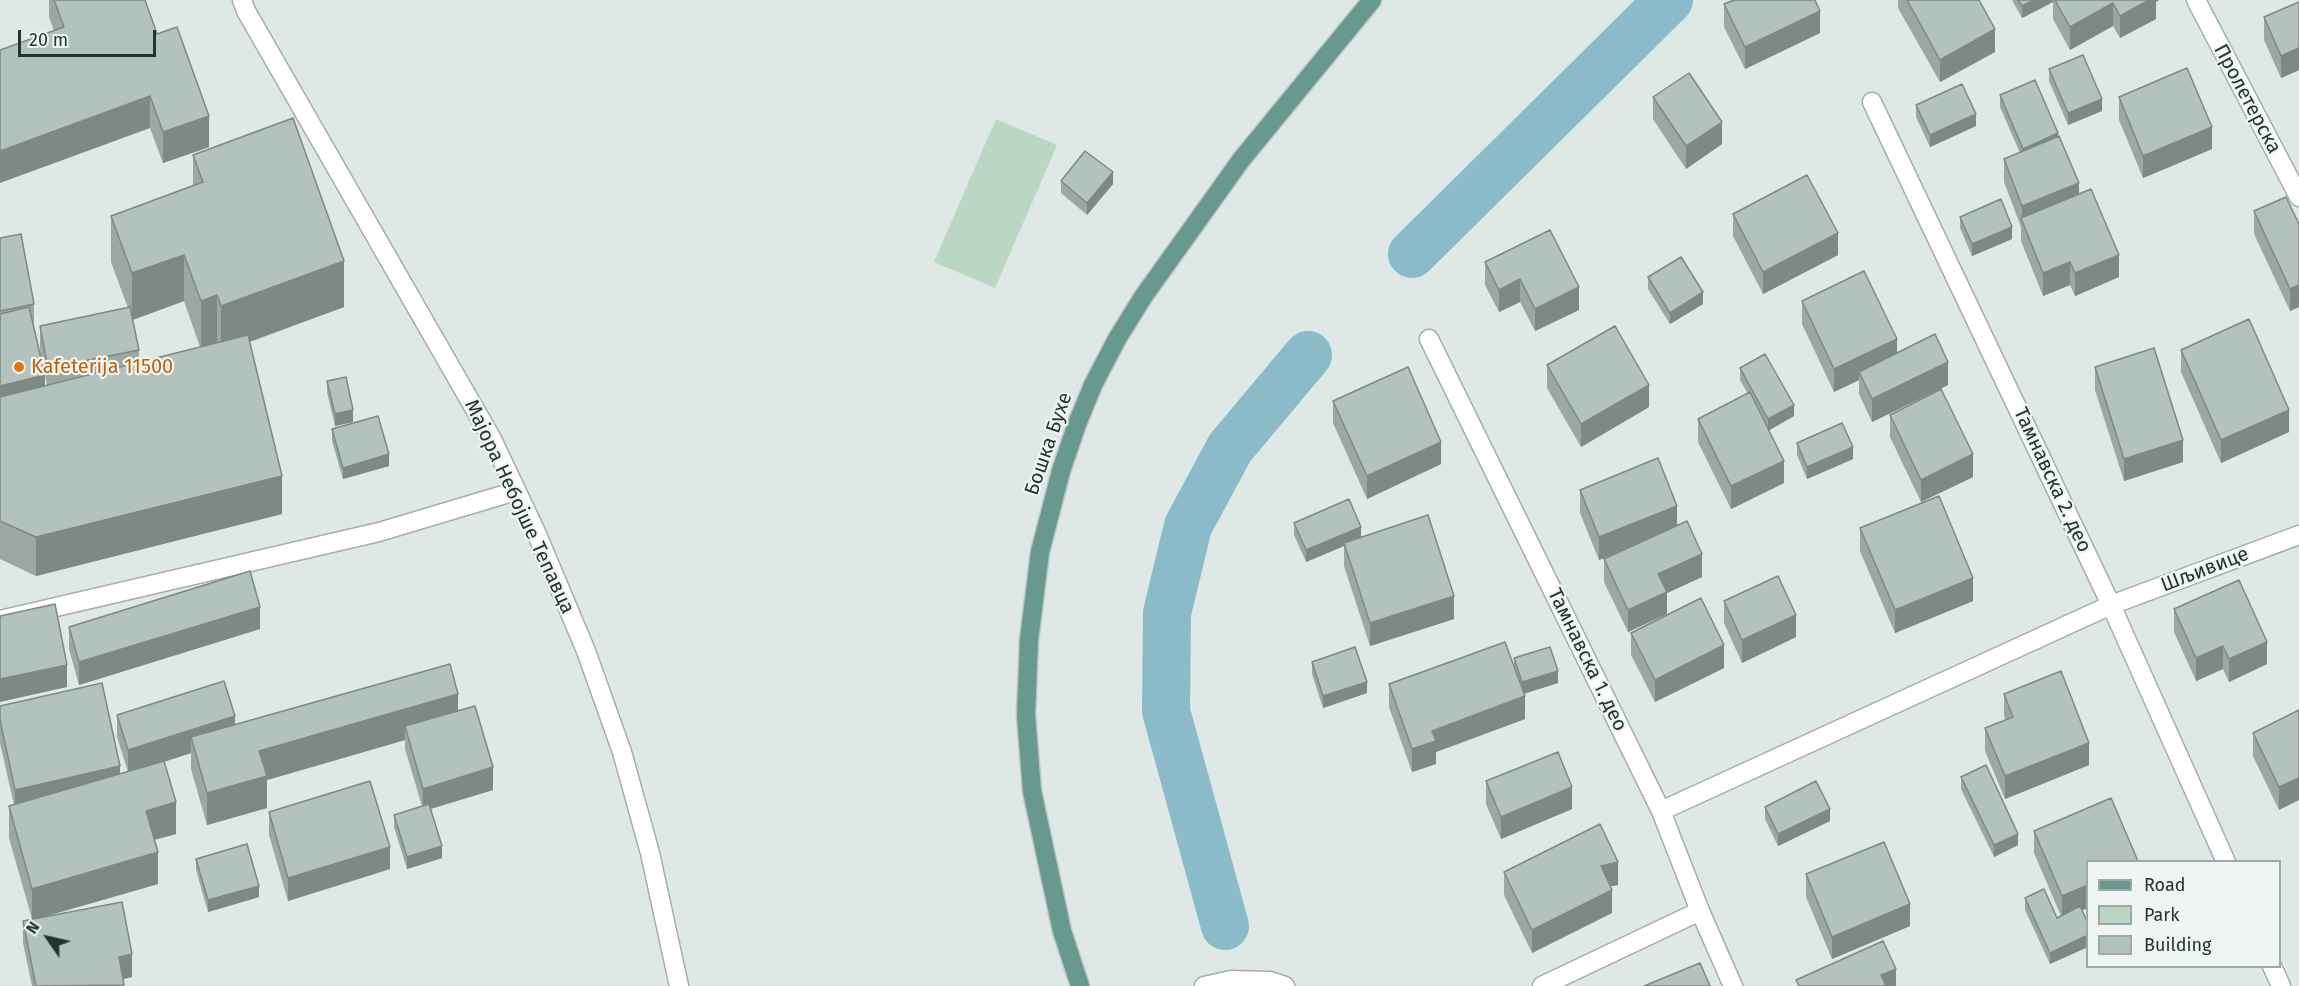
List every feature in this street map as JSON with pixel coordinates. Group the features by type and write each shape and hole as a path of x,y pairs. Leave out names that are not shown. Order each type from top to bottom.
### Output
{"main road":[{"name":"Бошка Бухе","path":"1080,986 1062,931 1032,791 1026,715 1029,640 1040,552 1061,471 1077,424 1094,385 1143,297 1241,160 1372,0"}],"street":[{"name":"Мајора Небојше Тепавца","path":"242,0 246,11 492,439 516,491 586,651 622,752 650,853 679,986"},
{"name":"Пролетерска","path":"2196,0 2299,197"},
{"name":"Тамнавска 2. део","path":"1872,102 2111,605 2226,860"},
{"name":"Тамнавска 1. део","path":"1429,339 1661,811 1700,911 1734,986"},
{"path":"0,620 379,532 516,491"},
{"name":"Шљивице","path":"1661,811 2111,605 2299,535"},
{"path":"1542,986 1700,911"},
{"path":"2273,968 2281,986"},
{"path":"1203,986 1232,980 1269,981 1285,986"}],"green space":[{"path":"996,119 1057,145 995,288 934,262"}],"building":[{"path":"54,0 145,0 157,34 177,27 209,116 163,132 150,96 0,151 0,50 64,27"},
{"path":"1734,0 1815,0 1820,11 1745,47 1724,4"},
{"path":"1907,0 1979,0 1995,29 1940,60"},
{"path":"2018,0 2034,0 2022,6"},
{"path":"2055,0 2149,0 2120,16 2113,3 2070,27"},
{"path":"2299,2 2299,48 2281,56 2264,17"},
{"path":"2083,55 2102,99 2068,113 2049,69"},
{"path":"2187,68 2212,127 2143,156 2119,97"},
{"path":"1689,73 1722,122 1686,146 1653,97"},
{"path":"2035,80 2058,133 2023,149 2000,95"},
{"path":"1962,84 1976,114 1930,135 1916,105"},
{"path":"293,118 344,261 221,306 217,295 201,301 184,255 132,273 111,216 203,182 193,155"},
{"path":"2059,136 2079,183 2022,206 2004,159"},
{"path":"1085,151 1113,172 1087,203 1061,181"},
{"path":"1807,175 1838,233 1763,272 1733,214"},
{"path":"2091,189 2119,255 2075,273 2070,262 2043,273 2021,218"},
{"path":"2286,197 2299,224 2299,285 2290,289 2254,211"},
{"path":"2001,199 2012,227 1972,244 1960,217"},
{"path":"1550,230 1579,287 1535,309 1520,279 1499,290 1485,262"},
{"path":"21,234 34,304 0,311 0,238"},
{"path":"1681,257 1703,292 1670,313 1648,277"},
{"path":"1864,271 1897,339 1834,369 1802,301"},
{"name":"Kafeterija 11500","path":"29,307 45,375 0,386 0,314"},
{"path":"130,307 139,350 48,368 40,326"},
{"path":"2249,319 2289,410 2221,440 2181,350"},
{"path":"1615,326 1649,385 1581,424 1547,365"},
{"path":"1935,334 1948,362 1872,399 1859,372"},
{"path":"248,335 282,476 36,537 0,521 0,397"},
{"path":"2154,348 2183,440 2124,459 2095,367"},
{"path":"1765,354 1794,405 1768,419 1740,368"},
{"path":"1408,367 1441,442 1367,476 1333,401"},
{"path":"346,377 353,410 335,414 327,381"},
{"path":"1941,389 1973,454 1921,480 1890,415"},
{"path":"1750,392 1784,461 1731,486 1698,419"},
{"path":"378,416 389,454 343,468 332,429"},
{"path":"1842,423 1853,447 1807,467 1797,443"},
{"path":"1658,458 1677,506 1599,537 1580,490"},
{"path":"1939,496 1973,578 1895,610 1860,528"},
{"path":"1349,499 1361,527 1306,550 1294,523"},
{"path":"1428,515 1454,596 1370,623 1344,543"},
{"path":"1687,521 1702,554 1658,574 1667,592 1628,610 1604,559"},
{"path":"250,571 260,607 79,662 69,627"},
{"path":"1778,576 1796,615 1742,640 1724,601"},
{"path":"2239,580 2267,642 2229,659 2223,646 2196,658 2174,609"},
{"path":"1701,598 1724,645 1655,680 1631,633"},
{"path":"55,604 67,665 0,679 0,616"},
{"path":"1505,642 1525,696 1432,731 1436,741 1412,749 1389,684"},
{"path":"1355,647 1367,682 1323,696 1312,662"},
{"path":"1550,647 1558,671 1522,682 1514,658"},
{"path":"450,664 458,694 259,751 267,776 207,793 191,737"},
{"path":"2061,671 2089,743 2005,776 1985,728 2013,717 2004,694"},
{"path":"224,681 235,716 128,750 117,715"},
{"path":"102,683 120,766 15,790 0,720 0,706"},
{"path":"475,706 493,767 423,789 405,726"},
{"path":"2299,710 2299,778 2279,787 2253,733"},
{"path":"1558,752 1572,787 1501,817 1486,781"},
{"path":"164,761 176,802 146,811 158,852 32,889 9,806"},
{"path":"1986,765 2018,834 1994,845 1961,777"},
{"path":"370,781 390,847 288,878 269,812"},
{"path":"1816,781 1830,809 1778,834 1765,807"},
{"path":"2111,798 2138,860 2086,860 2086,886 2062,896 2034,831"},
{"path":"429,804 442,846 407,857 394,815"},
{"path":"1600,824 1618,862 1601,866 1612,890 1532,930 1504,872"},
{"path":"1884,842 1910,904 1832,937 1806,874"},
{"path":"247,844 259,886 208,900 196,859"},
{"path":"2044,889 2057,918 2080,906 2086,919 2086,936 2050,953 2025,898"},
{"path":"122,902 132,954 119,957 124,985 36,986 23,921"},
{"path":"1883,941 1896,969 1881,975 1886,986 1799,986 1796,980"},
{"path":"1700,963 1710,986 1644,986"}],"waterway":[{"path":"1412,254 1669,0"},
{"path":"1225,926 1166,711 1167,613 1188,526 1230,448 1308,355"}],"place":[{"name":"Kafeterija 11500","path":"19,367"}]}
